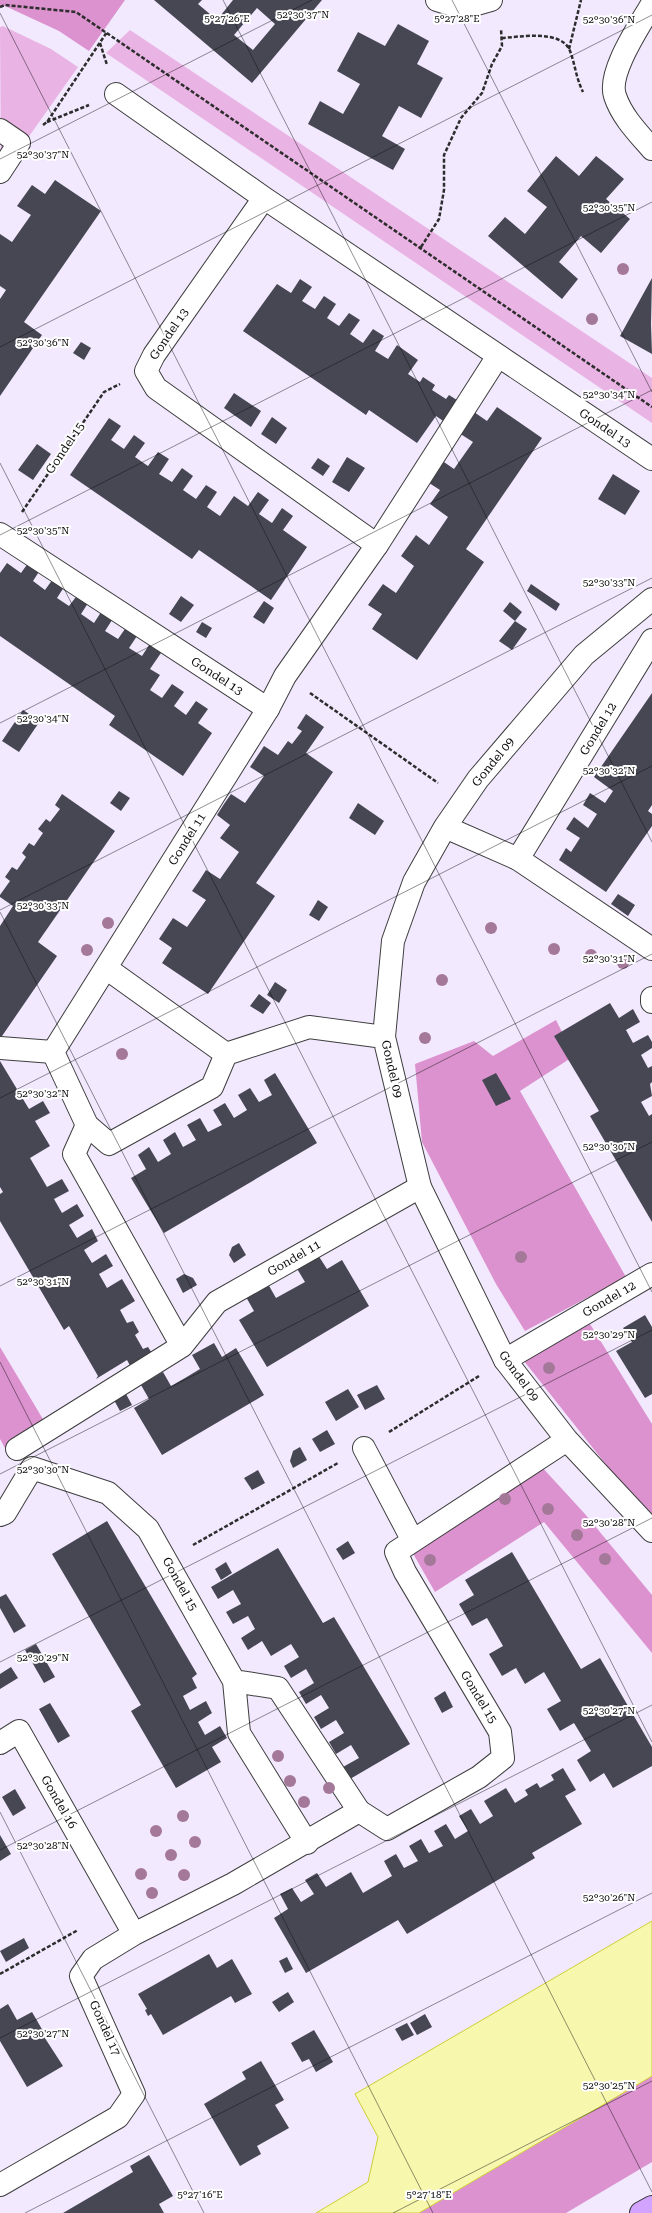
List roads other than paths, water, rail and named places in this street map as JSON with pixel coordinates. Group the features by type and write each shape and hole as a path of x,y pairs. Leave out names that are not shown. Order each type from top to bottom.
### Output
{"main road":[{"path":"641,2213 652,2207"}],"street":[{"path":"437,0 463,8 491,0"},
{"path":"652,4 616,68 614,96 630,124 652,149"},
{"name":"Gondel 13","path":"116,94 264,198 652,459"},
{"path":"0,130 19,144 0,172"},
{"name":"Gondel 13","path":"264,198 154,355 146,371 156,388 377,545"},
{"path":"268,709 284,676 377,545 498,356"},
{"name":"Gondel 13","path":"2,536 268,709"},
{"name":"Gondel 09","path":"652,599 584,655 478,779 446,827 414,882 393,941 384,1037 420,1187 505,1360 567,1440 652,1531"},
{"name":"Gondel 12","path":"518,859 652,640"},
{"name":"Gondel 11","path":"53,1052 268,709"},
{"path":"446,827 518,859 652,949"},
{"path":"106,968 226,1054"},
{"path":"0,1048 53,1052 87,1125 109,1144 212,1087 226,1054 309,1027 384,1037"},
{"path":"87,1125 74,1154 182,1346"},
{"name":"Gondel 11","path":"17,1449 182,1346 217,1302 420,1187"},
{"name":"Gondel 12","path":"505,1360 652,1274"},
{"name":"Gondel 15","path":"234,1681 278,1688 359,1811 387,1829 479,1777 503,1758 500,1732 405,1572 396,1552 567,1440"},
{"path":"364,1448 413,1541"},
{"name":"Gondel 15","path":"0,1515 5,1512 32,1468 108,1493 148,1529 234,1681 239,1733 307,1843"},
{"name":"Gondel 16","path":"0,1743 19,1731 134,1934"},
{"path":"307,1843 359,1811"},
{"name":"Gondel 17","path":"0,2185 118,2117 134,2094 82,1976 92,1959 134,1934 233,1884 307,1843"}]}
